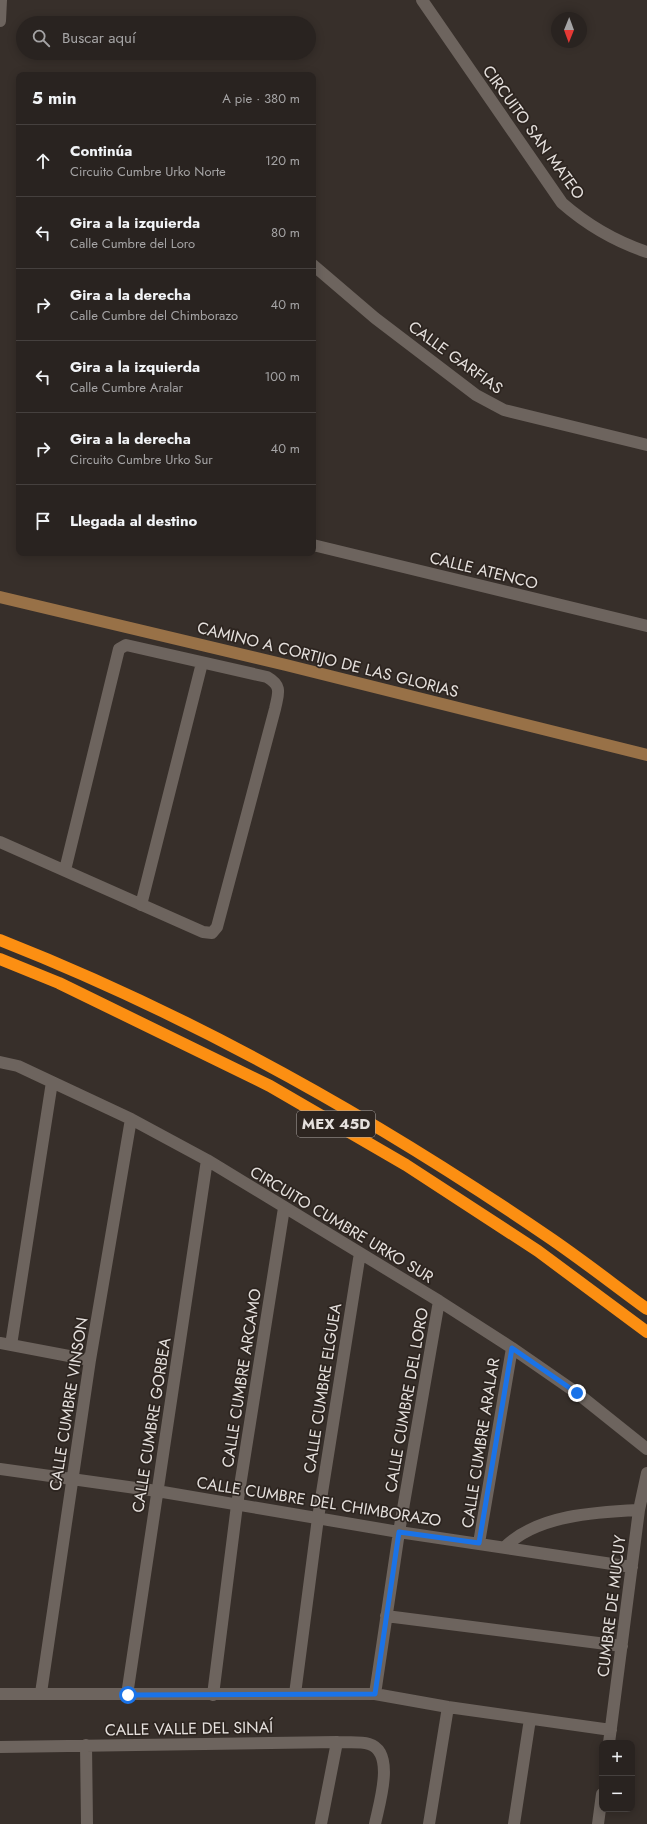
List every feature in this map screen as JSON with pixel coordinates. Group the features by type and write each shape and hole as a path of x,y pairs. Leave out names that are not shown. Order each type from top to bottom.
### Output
{"highway":[{"name":"MEX 45D","path":"0,940 67,967 177,1019 281,1072 425,1156 548,1236 647,1309"},
{"name":"MEX 45D","path":"0,959 59,983 270,1086 406,1165 538,1251 647,1332"}],"street":[{"path":"0,16 1,0"},
{"name":"CIRCUITO SAN MATEO","path":"422,0 562,203 572,212 628,246 647,252"},
{"name":"CALLE GARFIAS","path":"316,268 375,318 476,395 504,410 647,445"},
{"name":"CALLE ATENCO","path":"316,546 647,626"},
{"name":"CAMINO A CORTIJO DE LAS GLORIAS","path":"0,597 278,663 647,754"},
{"path":"0,842 203,932 212,933 217,927 275,709 279,690 275,682 268,677 126,645 119,649 65,870"},
{"path":"141,905 202,663"},
{"name":"CIRCUITO CUMBRE URKO SUR","path":"0,1062 18,1066 131,1119 207,1160 439,1301 512,1348 577,1393 647,1448"},
{"path":"52,1082 5,1344 90,1360"},
{"name":"CALLE CUMBRE VINSON","path":"41,1694 90,1360 131,1119"},
{"name":"CALLE CUMBRE GORBEA","path":"128,1695 207,1160"},
{"name":"CALLE CUMBRE ARCAMO","path":"213,1695 237,1505 284,1208"},
{"name":"CALLE CUMBRE ELGUEA","path":"295,1694 318,1518 360,1253"},
{"name":"CALLE CUMBRE DEL LORO","path":"375,1694 399,1532 439,1301"},
{"name":"CALLE CUMBRE ARALAR","path":"479,1543 512,1348"},
{"name":"CALLE CUMBRE DEL CHIMBORAZO","path":"0,1469 157,1491 399,1532 632,1567"},
{"name":"CUMBRE DE MUCUY","path":"609,1740 639,1510 647,1473"},
{"path":"505,1547 515,1537 540,1524 605,1512 639,1510"},
{"path":"386,1616 622,1646"},
{"path":"0,1694 375,1694 448,1708 611,1730"},
{"path":"429,1824 448,1708"},
{"path":"514,1824 530,1719"},
{"path":"321,1824 337,1742"},
{"name":"CALLE VALLE DEL SINAÍ","path":"0,1747 337,1742 368,1744 378,1749 384,1764 385,1776 375,1824"},
{"path":"86,1745 87,1824"},
{"path":"598,1824 600,1812"}],"route":[{"path":"128,1695 375,1694 399,1532 479,1543 512,1348 577,1393"}]}
